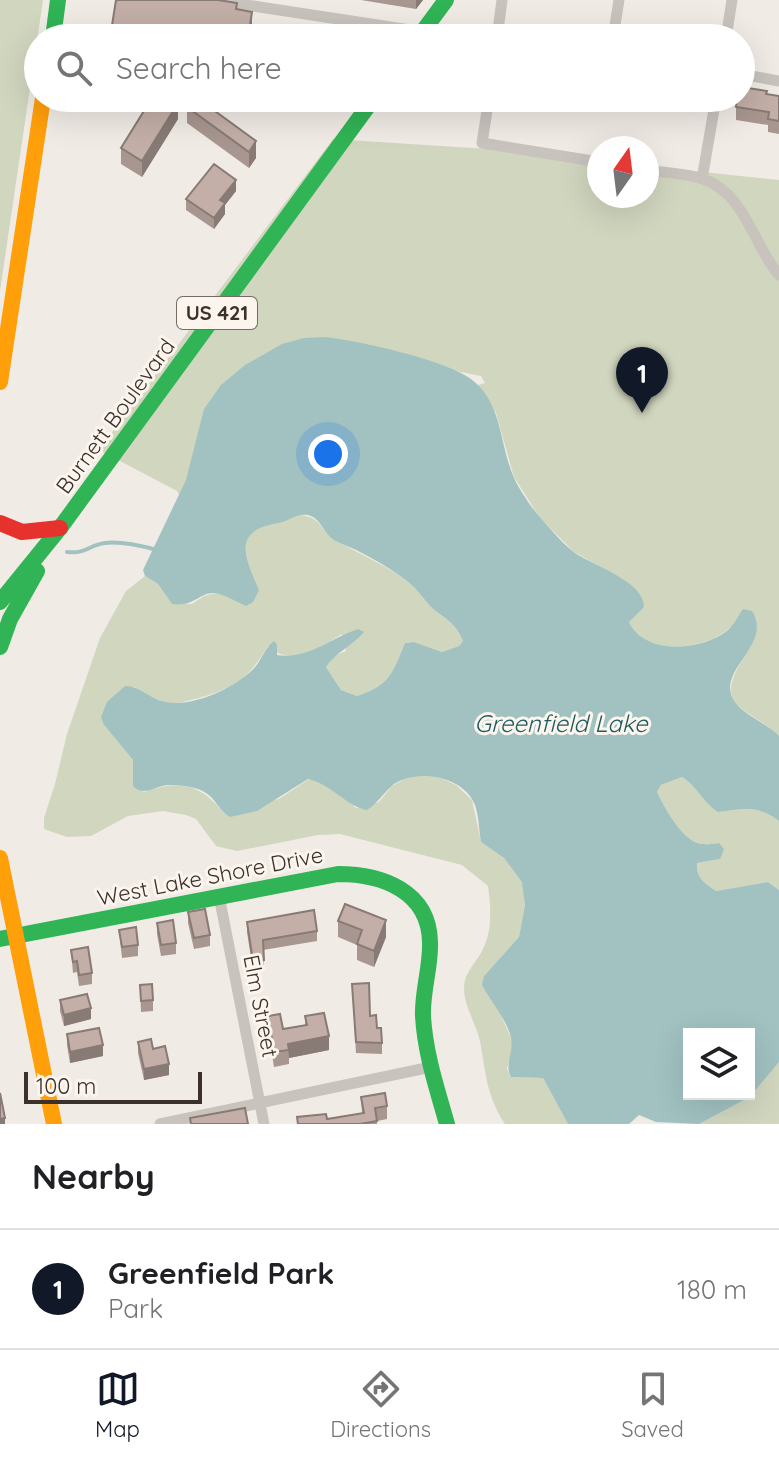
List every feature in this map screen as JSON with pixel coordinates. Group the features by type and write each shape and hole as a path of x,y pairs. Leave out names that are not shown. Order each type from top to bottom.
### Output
{"main road":[{"path":"55,24 58,0"},
{"path":"428,24 446,0"},
{"path":"0,382 41,112"},
{"name":"Burnett Boulevard","path":"0,602 60,528 364,112"},
{"path":"0,523 10,531 31,533 60,528"},
{"path":"0,647 10,619 60,528"},
{"path":"0,858 8,938 54,1124"},
{"name":"West Lake Shore Drive","path":"8,938 350,873 374,876 406,890 421,905 430,932 422,996 423,1022 431,1067 447,1124"}],"street":[{"path":"214,0 276,4 369,24"},
{"path":"499,24 502,0"},
{"path":"615,24 619,0"},
{"path":"728,24 732,0"},
{"path":"755,77 779,81"},
{"path":"487,112 482,143 587,160"},
{"path":"702,179 714,112"},
{"path":"659,172 702,179 724,190 742,213 779,275"},
{"name":"Elm Street","path":"219,896 264,1124"},
{"path":"160,1124 431,1067"}],"green space":[{"path":"0,0 43,0 39,24 24,24 24,112 26,112 0,291"},
{"path":"333,139 587,159 587,208 659,208 659,167 779,180 779,736 746,712 732,697 731,687 744,657 731,627 707,641 692,645 677,647 649,641 637,633 629,622 626,581 574,552 540,518 514,477 496,413 478,385 485,383 481,376 379,356 201,528 177,491 99,450"},
{"path":"297,515 312,518 331,537 404,579 452,624 463,641 459,646 442,652 414,642 405,643 397,663 383,683 357,696 341,690 326,667 334,656 346,651 342,634 315,650 295,656 277,652 268,646 240,680 199,698 168,703 134,687 104,725 133,760 133,786 144,792 168,786 188,787 198,790 224,813 279,799 309,779 334,790 356,808 379,802 392,786 410,776 432,774 456,785 472,800 481,842 504,858 523,882 525,905 519,937 484,976 513,1043 507,1069 511,1077 543,1078 568,1124 505,1124 494,1103 464,988 466,977 488,937 488,886 462,865 340,834 318,835 237,851 216,846 196,819 163,811 128,816 91,836 67,837 44,829 44,818 67,734 100,638 126,591 145,576 158,584 172,604 192,604 216,593 259,590 246,552 249,535 266,523 281,522"},
{"path":"682,777 718,812 756,810 779,821 779,890 768,882 716,891 702,880 697,863 720,859 719,843 699,844 687,837 672,819 657,792 661,785"},
{"path":"779,1062 779,1124 699,1124 744,1100 755,1100 755,1091"}],"water":[{"name":"Greenfield Lake","path":"326,337 380,347 423,358 471,379 495,412 509,465 528,502 571,550 636,589 644,607 629,622 648,641 675,647 704,642 728,630 743,609 752,611 757,624 756,636 731,680 730,691 740,707 779,736 779,821 756,810 718,812 682,777 661,785 657,792 672,819 687,837 699,844 719,843 724,849 720,859 697,863 698,873 705,883 716,891 768,882 779,890 779,1062 755,1091 755,1028 683,1028 683,1100 744,1100 699,1124 656,1122 639,1115 629,1124 568,1124 543,1078 511,1077 508,1067 512,1043 509,1031 482,985 484,976 519,937 525,905 522,882 504,858 481,842 475,805 461,787 451,781 427,776 404,779 394,784 367,810 308,779 257,811 230,817 208,794 198,789 169,785 142,791 133,786 133,760 101,717 107,702 125,686 165,702 201,699 248,674 274,641 277,655 288,656 319,647 358,629 364,632 326,667 341,690 357,696 383,683 397,663 405,643 414,642 442,652 459,646 463,641 453,624 430,606 408,582 375,560 334,540 316,519 308,515 264,527 248,539 249,567 259,590 253,602 246,606 215,593 186,603 172,604 158,584 145,576 143,570 186,480 204,409 221,385 245,365 282,344 304,338"}],"building":[{"path":"116,0 218,0 237,3 236,9 252,12 250,24 112,24"},
{"path":"755,89 779,96 779,121 768,119 769,112 755,110"},
{"path":"143,112 172,112 142,161 121,148"},
{"path":"194,112 216,112 256,141 249,152"},
{"path":"214,164 236,180 220,200 225,203 214,218 186,199"},
{"path":"345,904 386,920 374,951 357,944 362,930 338,921"},
{"path":"205,909 210,935 194,938 188,912"},
{"path":"314,910 317,931 263,940 264,960 253,961 247,922"},
{"path":"173,920 176,943 161,945 157,923"},
{"path":"136,927 138,945 122,947 119,930"},
{"path":"88,947 92,973 79,975 71,950"},
{"path":"369,983 370,1016 376,1015 382,1043 356,1042 352,984"},
{"path":"152,984 153,1000 141,1001 140,985"},
{"path":"87,994 91,1008 64,1015 60,1000"},
{"path":"324,1013 329,1036 288,1044 289,1050 274,1052 268,1016 280,1014 283,1029 307,1025 305,1016"},
{"path":"99,1028 103,1045 70,1052 67,1034"},
{"path":"151,1039 153,1049 165,1046 169,1064 144,1069 138,1042"},
{"path":"0,1093 5,1118 0,1119"},
{"path":"385,1093 387,1106 375,1108 377,1121 298,1124 297,1117 326,1114 327,1119 364,1113 361,1097"},
{"path":"245,1108 248,1124 191,1124 190,1118"}],"waterway":[{"path":"67,552 79,552 111,543 157,550"}],"traffic: fast":[{"path":"55,24 58,0"},
{"path":"428,24 446,0"},
{"path":"0,602 60,528 364,112"},
{"path":"0,647 10,619 37,571"},
{"path":"0,939 338,874 371,877 386,882 412,898 428,924 430,951 423,1007 424,1030 447,1124"}],"traffic: slow":[{"path":"0,382 41,112"},
{"path":"0,858 54,1124"}],"traffic: jam":[{"path":"0,523 22,532 60,528"}],"place":[{"name":"Greenfield Park","path":"642,413"}]}
